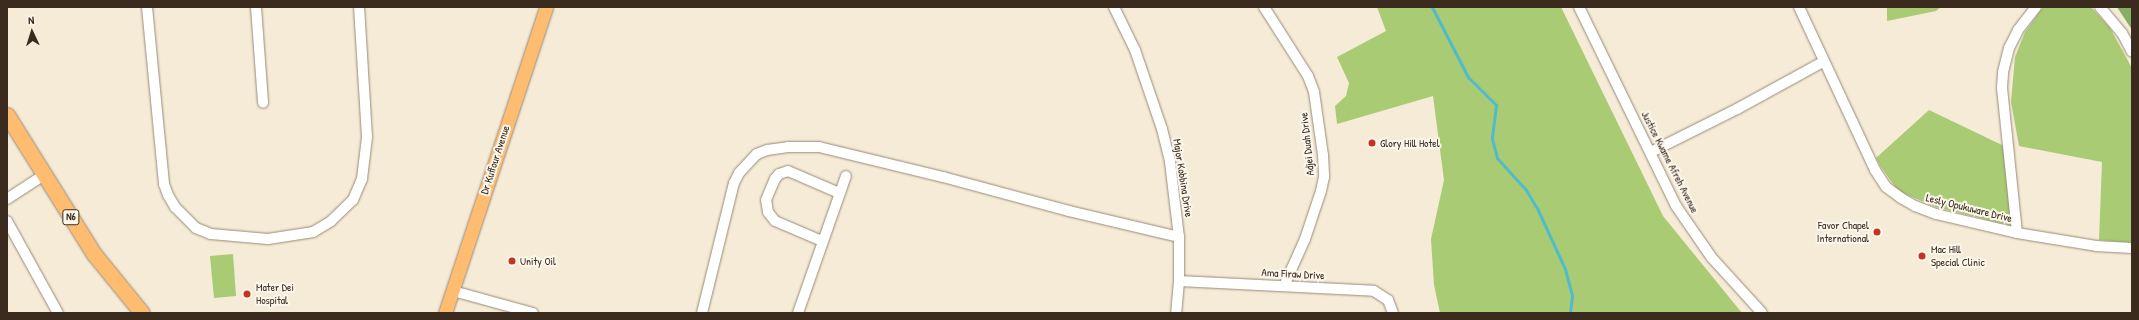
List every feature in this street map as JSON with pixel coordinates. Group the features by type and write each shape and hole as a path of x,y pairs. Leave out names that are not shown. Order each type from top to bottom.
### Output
{"highway":[{"name":"N6","path":"7,115 94,254 142,313"}],"main road":[{"name":"Dr Kuffour Avenue","path":"445,313 546,7"}],"street":[{"path":"147,7 164,184 168,195 175,207 196,228 211,234 268,240 312,232 331,221 353,200 362,179 367,137 359,7"},
{"path":"256,7 263,103"},
{"name":"Major Kobbina Drive","path":"1114,7 1135,50 1167,144 1179,237 1179,280 1176,313"},
{"name":"Adjei Duah Drive","path":"1264,7 1308,76 1314,92 1323,155 1324,177 1321,191 1305,239 1284,286"},
{"name":"Justice Kwame Afreh Avenue","path":"1579,7 1676,206 1712,258 1762,313"},
{"name":"Lesly Opukuware Drive","path":"1799,7 1823,62 1875,170 1886,187 1915,206 1929,212 2017,233 2096,246 2132,248"},
{"path":"2017,233 2002,88 2009,48 2018,30 2036,7"},
{"path":"2100,7 2122,33 2132,52"},
{"path":"1651,152 1737,109 1823,62"},
{"path":"702,313 734,183 739,173 757,154 767,150 788,147 819,146 1070,211 1179,237"},
{"path":"822,241 775,222 768,212 766,200 775,179 779,174 788,171 840,193"},
{"path":"7,199 44,175"},
{"path":"798,313 806,294 822,241 846,176"},
{"path":"7,221 58,313"},
{"name":"Ama Firaw Drive","path":"1179,280 1374,291 1388,300 1393,313"},
{"path":"453,290 533,313"}],"green space":[{"path":"1377,7 1561,7 1663,216 1742,313 1440,313 1434,285 1431,239 1444,180 1433,96 1337,124 1335,106 1346,96 1349,83 1337,57 1386,31"},
{"path":"1887,7 1941,7 1936,11 1887,21"},
{"path":"2043,7 2091,7 2110,28 2132,68 2132,243 2099,240 2102,162 2019,146 2011,102 2015,57 2025,32"},
{"path":"2117,7 2132,7 2132,30"},
{"path":"1929,110 2004,146 2012,226 1936,207 1898,191 1876,158"},
{"path":"233,254 236,296 214,298 210,256"}],"waterway":[{"path":"1432,7 1468,77 1496,105 1492,139 1497,158 1526,190 1537,208 1565,269 1572,296 1570,313"}],"place":[{"name":"Glory Hill Hotel","path":"1372,143"},
{"name":"Favor Chapel International","path":"1877,232"},
{"name":"Mac Hill Special Clinic","path":"1922,256"},
{"name":"Unity Oil","path":"512,261"},
{"name":"Mater Dei Hospital","path":"247,294"}]}
